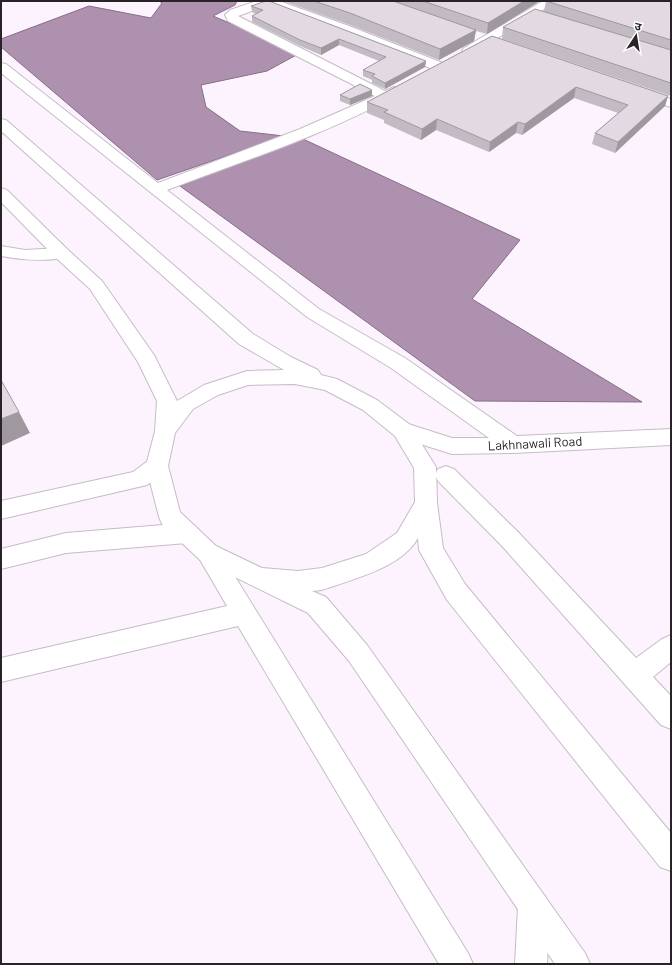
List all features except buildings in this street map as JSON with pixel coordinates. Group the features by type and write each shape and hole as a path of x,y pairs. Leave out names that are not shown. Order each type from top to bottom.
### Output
{"street":[{"path":"385,96 232,18 231,15 268,1 345,29 450,61"},
{"path":"426,74 489,40 551,1"},
{"path":"530,13 543,18"},
{"path":"474,34 502,45"},
{"path":"1,67 313,313 398,363 514,445"},
{"path":"155,189 305,132 369,105 406,85"},
{"path":"628,90 671,103"},
{"path":"1,123 246,339 284,362 370,405 402,430 425,467 426,503 431,550 456,592 671,856"},
{"path":"1,193 61,253 96,285 147,360 167,401 165,431 157,466 170,517 208,553 458,964"},
{"path":"1,251 25,255 61,253"},
{"path":"165,431 186,404 211,390 247,378 295,377 330,384"},
{"name":"Lakhnawali Road","path":"402,430 452,446 514,445 671,437"},
{"path":"259,578 298,582 322,579 374,562 405,540 426,503 454,464 489,446"},
{"path":"1,510 139,479 157,466"},
{"path":"446,475 510,540 671,716"},
{"path":"1,559 66,543 187,533"},
{"path":"208,553 317,605 358,653 574,964"},
{"path":"1,670 244,613"},
{"path":"634,676 671,647"},
{"path":"531,964 534,907"}],"shaded area":[{"path":"159,1 237,1 235,5 213,16 300,53 267,71 201,85 206,107 240,131 284,136 157,180 1,47 1,39 89,6 151,18 162,3"},
{"path":"303,139 520,240 472,299 642,402 475,401 180,186"}]}
